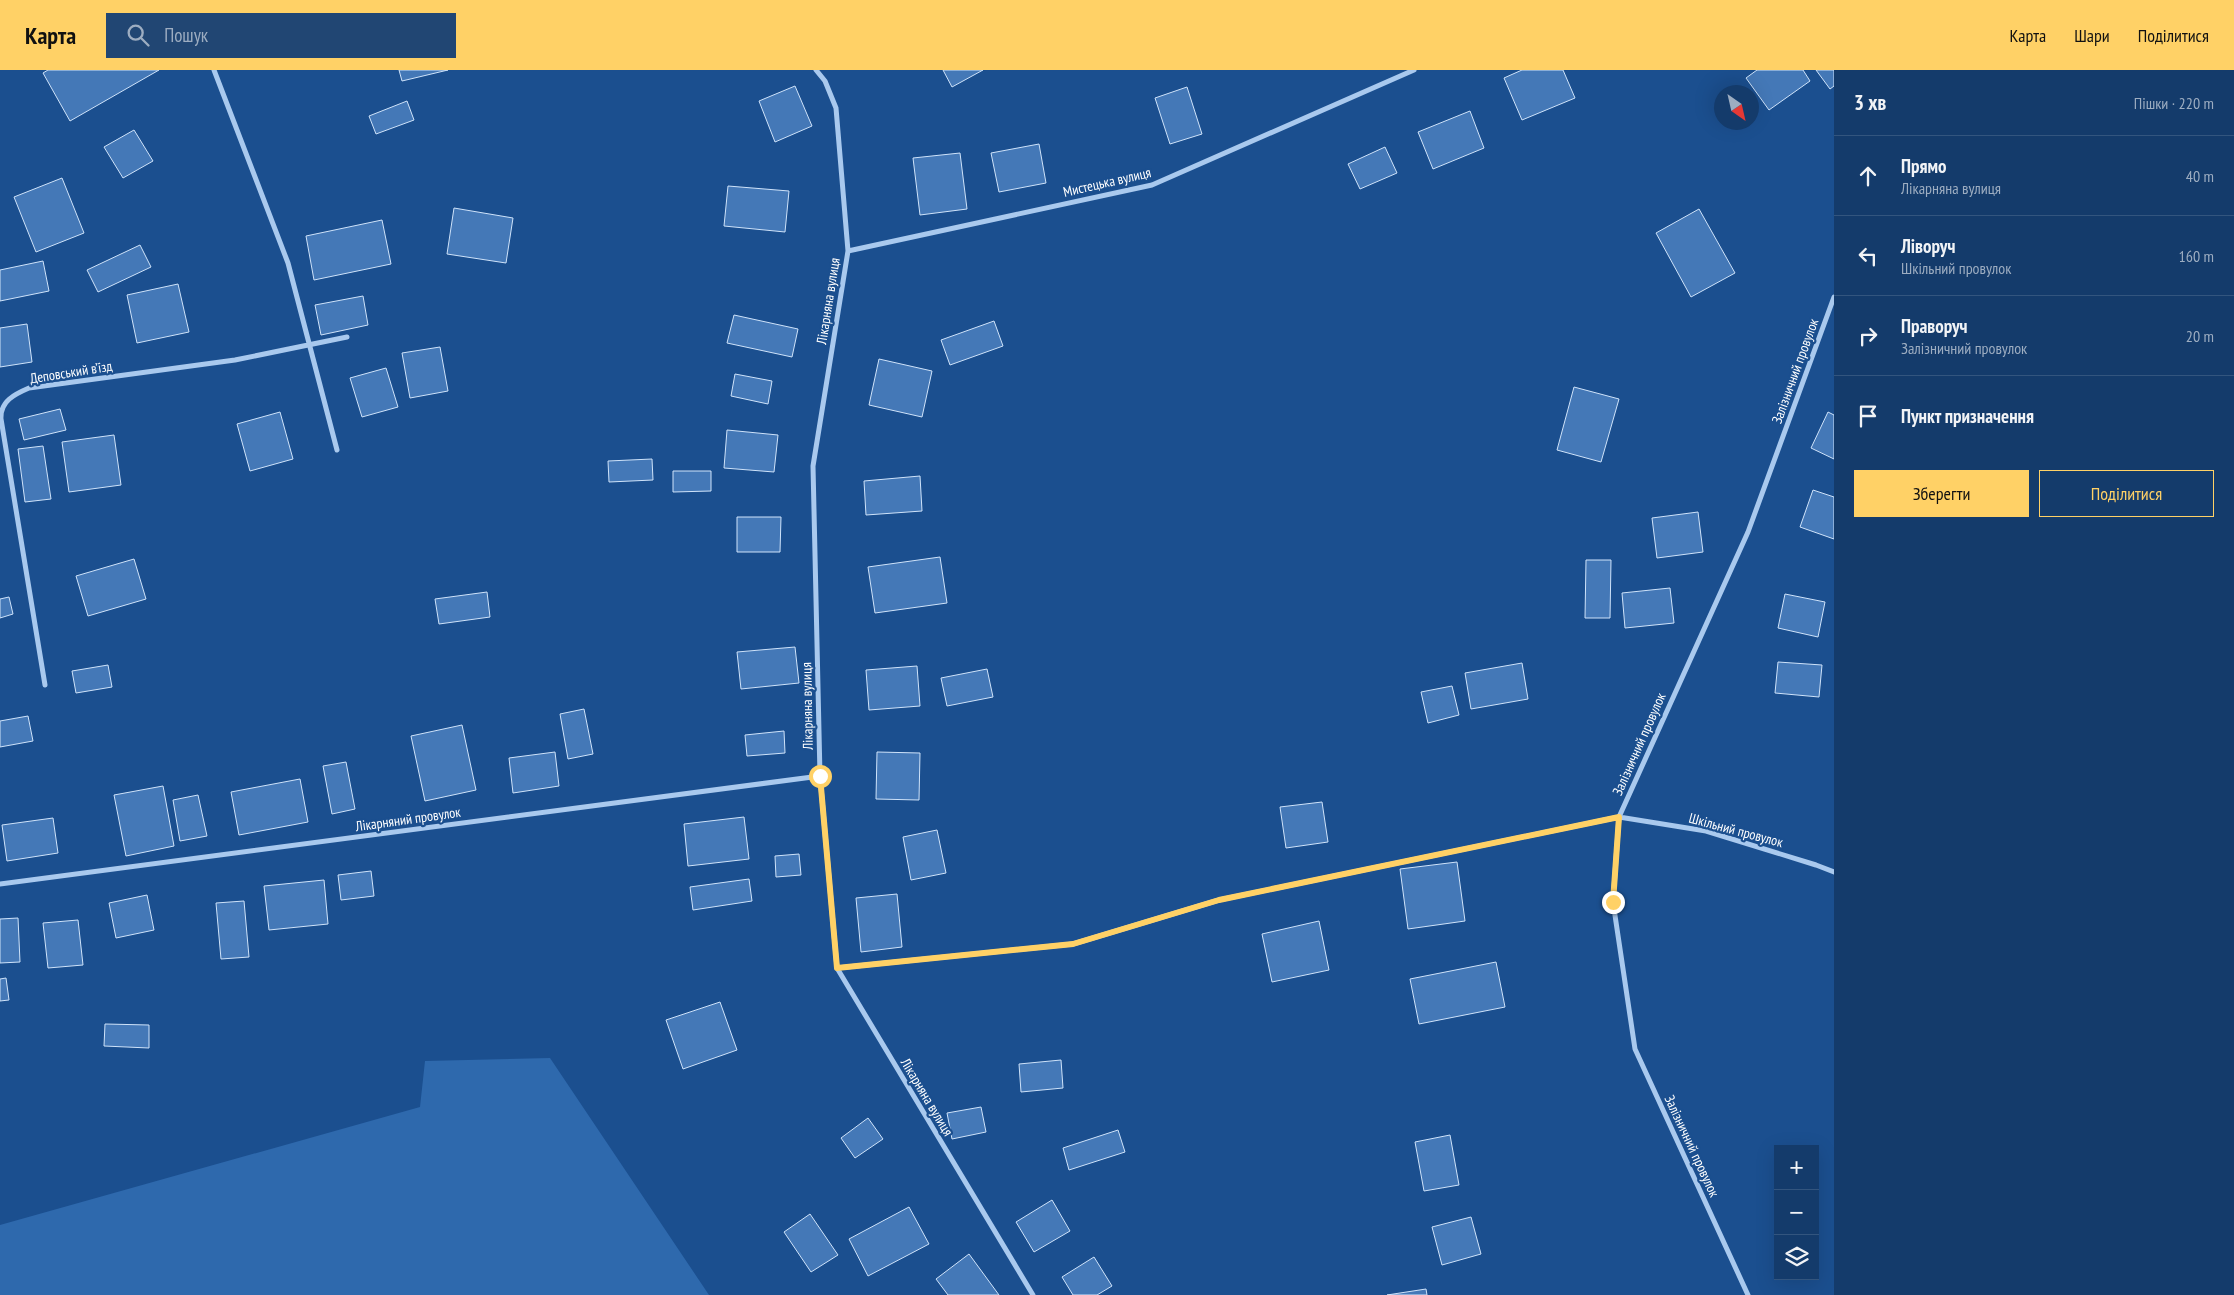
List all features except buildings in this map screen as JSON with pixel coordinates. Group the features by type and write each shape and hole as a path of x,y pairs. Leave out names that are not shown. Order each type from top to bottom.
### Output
{"street":[{"path":"214,70 288,263 337,450"},
{"name":"Лікарняна вулиця","path":"816,70 825,81 836,108 848,251 813,466 820,776 837,968 1033,1295"},
{"name":"Мистецька вулиця","path":"848,251 1152,185 1414,70"},
{"name":"Залізничний провулок","path":"1748,1295 1635,1049 1613,902 1619,817 1748,532 1834,296"},
{"name":"Деповський в’їзд","path":"45,685 1,419 5,402 15,394 30,388 235,360 347,337"},
{"name":"Лікарняний провулок","path":"0,884 820,776"},
{"name":"Шкільний провулок","path":"837,968 1073,944 1219,900 1619,817 1706,831 1834,872"}],"shaded area":[{"path":"550,1058 709,1295 0,1295 0,1225 420,1107 425,1061"}],"route":[{"path":"820,776 837,968 1073,944 1219,900 1619,817 1613,902"}]}
